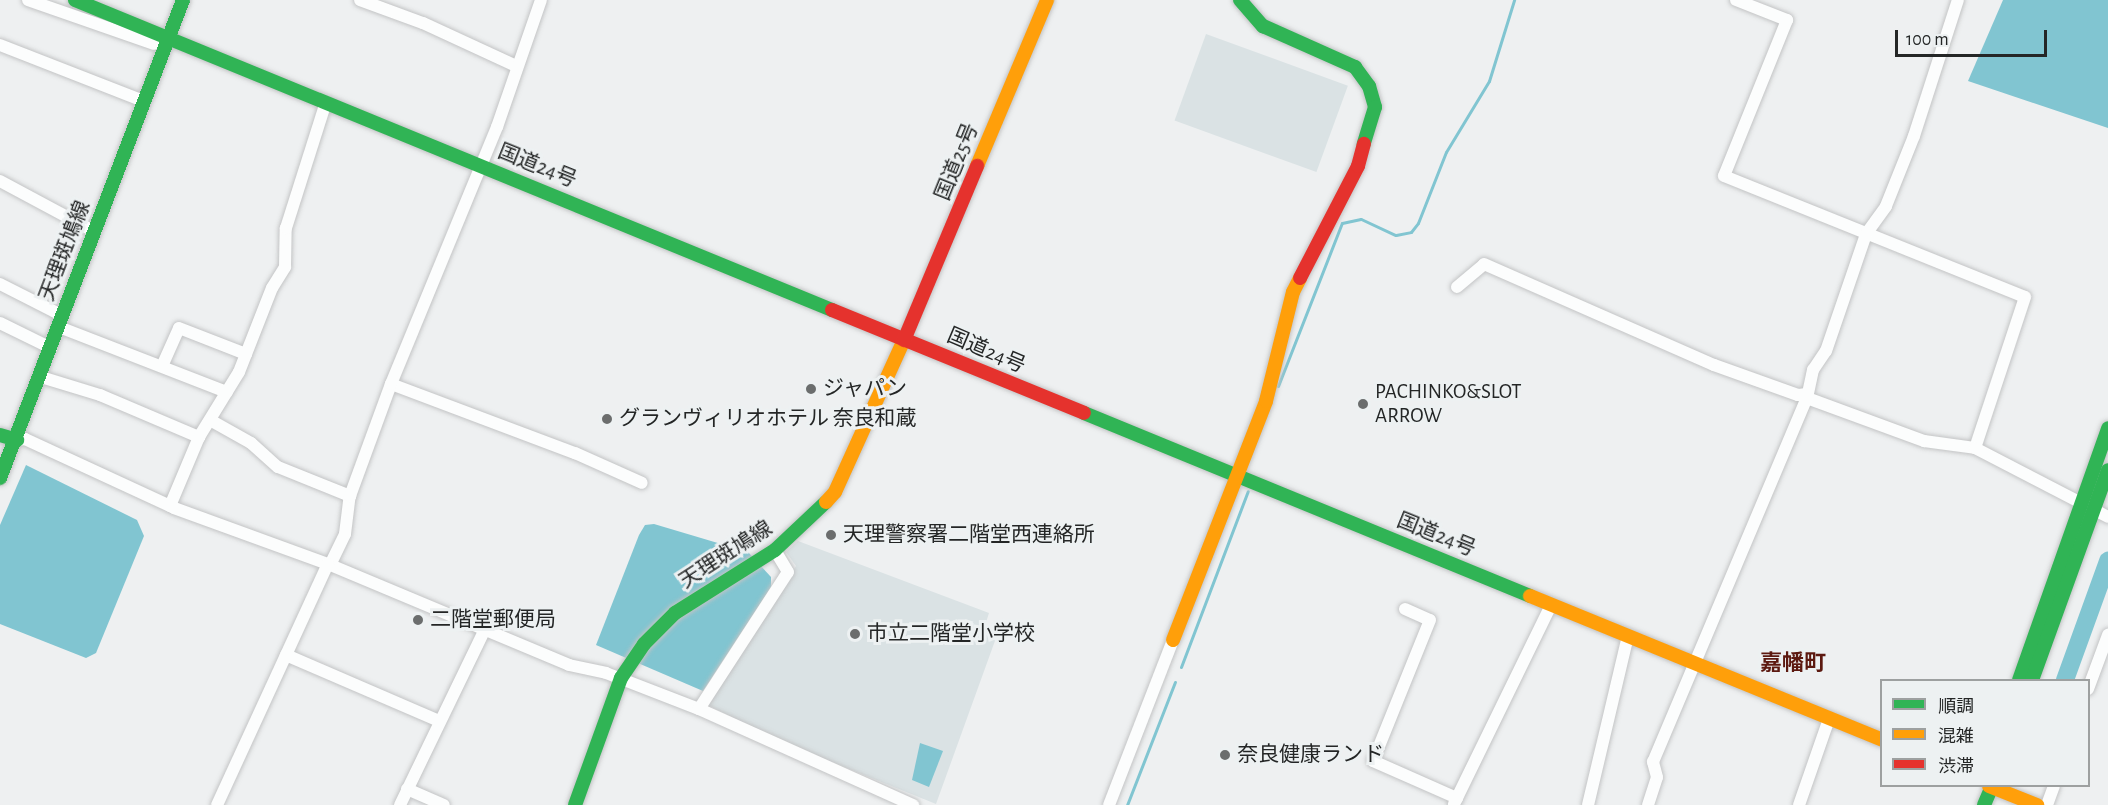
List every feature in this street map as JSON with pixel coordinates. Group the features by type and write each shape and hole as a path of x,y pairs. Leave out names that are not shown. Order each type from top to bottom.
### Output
{"main road":[{"name":"国道24号","path":"75,0 147,30 166,43 326,102 1880,740"},
{"name":"天理斑鳩線","path":"0,478 17,440 183,0"},
{"name":"国道25号","path":"904,340 1047,0"},
{"path":"1173,640 1266,401 1293,292 1358,166 1375,106 1370,86 1355,68 1263,26 1244,5"},
{"name":"天理斑鳩線","path":"575,805 621,678 631,663 656,630 675,613 770,553 807,524 835,492 904,340"},
{"path":"2020,679 2108,428"},
{"path":"0,435 17,440"},
{"path":"2033,679 2102,514 2108,470"},
{"path":"1984,805 1993,787 2035,804"}],"street":[{"path":"28,0 166,43"},
{"path":"217,805 345,534 350,496 391,384 481,166 541,0"},
{"path":"1244,5 1259,0"},
{"path":"1736,0 1787,20 1724,176 2025,297 1975,448"},
{"path":"1648,805 1657,777 1653,762 1807,396 1866,234 1886,206 1914,136 1958,0"},
{"path":"362,1 423,22 516,66"},
{"path":"0,45 144,101"},
{"path":"170,506 199,437 228,392 272,288 285,267 286,228 326,102"},
{"path":"0,181 95,232"},
{"path":"1456,287 1484,264 1714,365 1798,395 1807,396 1924,441 1975,448 2004,460 2080,505 2102,514"},
{"path":"0,284 61,321 228,392"},
{"path":"0,323 51,348"},
{"path":"163,364 179,328 246,354"},
{"path":"41,377 100,395 199,437"},
{"path":"391,384 575,453 642,483"},
{"path":"210,420 251,443 278,467 350,496"},
{"path":"17,440 25,439 170,506 329,565 569,665 621,678 699,709 914,805"},
{"path":"699,709 788,572 770,553"},
{"path":"1405,609 1430,620 1373,761 1455,801 1551,605"},
{"path":"400,805 485,629"},
{"path":"2090,684 2108,635"},
{"path":"1588,805 1628,636"},
{"path":"1108,805 1173,640"},
{"path":"286,655 439,721"},
{"path":"1799,805 1829,719"},
{"path":"2047,805 2054,787"},
{"path":"407,789 444,805"}],"shaded area":[{"path":"1206,34 1348,86 1316,172 1175,120"},
{"path":"798,541 989,613 983,632 996,638 936,804 775,739 708,705 796,566 786,552"}],"water":[{"path":"2003,0 2108,0 2108,128 1968,81"},
{"path":"26,465 137,520 144,536 96,653 86,658 0,624 0,525"},
{"path":"654,524 748,552 771,577 771,587 703,691 596,645 639,535 645,525"},
{"path":"920,743 943,751 929,787 912,780"}],"waterway":[{"path":"1278,386 1342,223 1361,219 1396,235 1411,232 1418,223 1446,152 1489,81 1514,0"},
{"path":"1181,667 1248,491"},
{"path":"2065,679 2108,561"},
{"path":"1127,805 1175,682"}],"traffic: fast":[{"path":"75,0 832,310"},
{"path":"0,478 183,0"},
{"path":"1240,0 1263,26 1355,67 1369,86 1375,107 1364,144"},
{"path":"1084,413 1530,596"},
{"path":"2019,679 2108,428"},
{"path":"0,435 17,440"},
{"path":"2032,679 2108,470"},
{"path":"575,805 621,678 644,644 675,613 775,550 826,502"},
{"path":"1984,805 1992,787"}],"traffic: slow":[{"path":"977,166 1047,0"},
{"path":"1173,640 1266,401 1293,292 1300,278"},
{"path":"826,502 835,492 904,340"},
{"path":"1530,596 1880,739"},
{"path":"1992,787 2037,805"}],"traffic: jam":[{"path":"1300,278 1358,166 1364,144"},
{"path":"904,340 977,166"},
{"path":"832,310 1084,413"}],"place":[{"name":"ジャパン","path":"811,389"},
{"name":"PACHINKO&SLOT ARROW","path":"1363,404"},
{"name":"グランヴィリオホテル 奈良和蔵","path":"607,419"},
{"name":"天理警察署二階堂西連絡所","path":"831,535"},
{"name":"二階堂郵便局","path":"418,620"},
{"name":"市立二階堂小学校","path":"855,634"},
{"name":"奈良健康ランド","path":"1225,755"}],"district":[{"name":"嘉幡町","path":"1793,664"}]}
